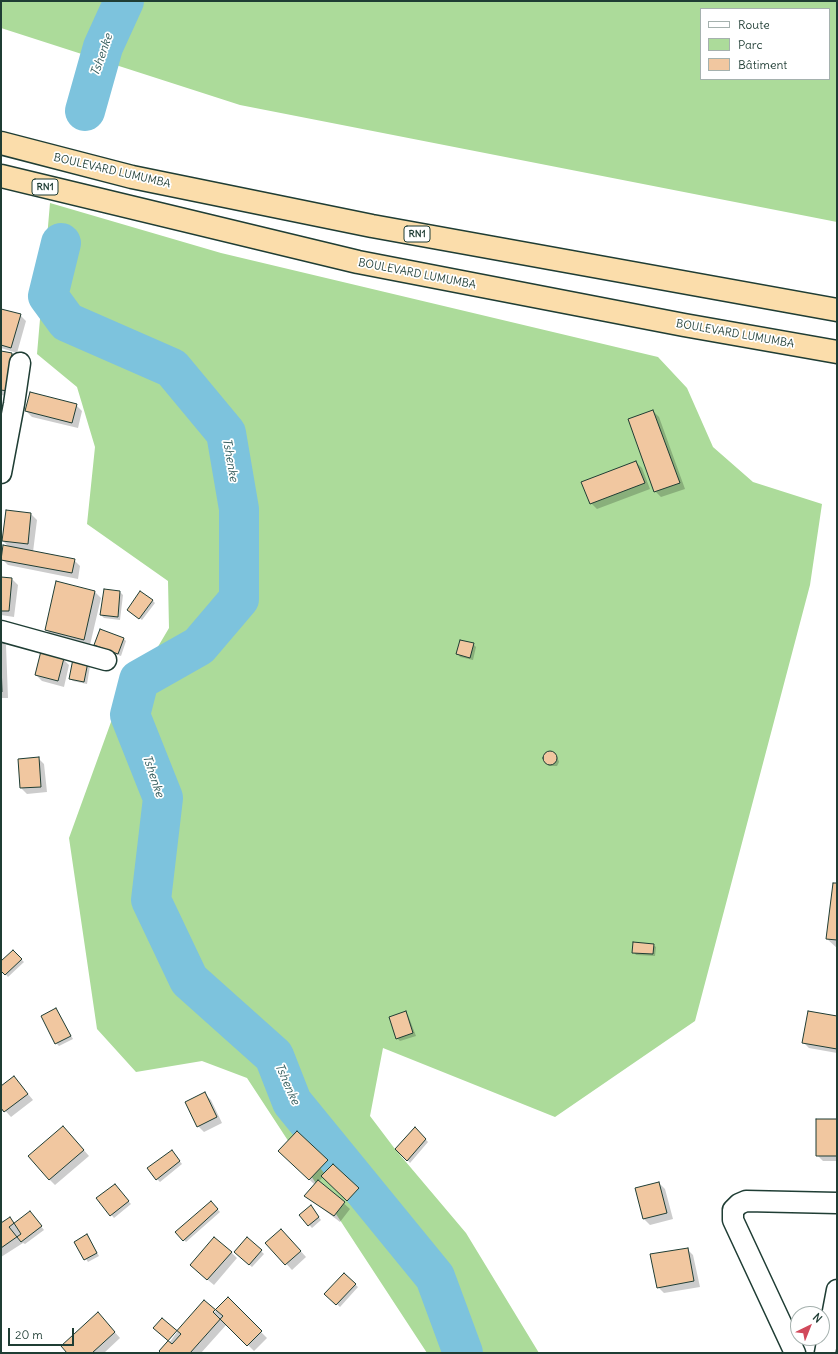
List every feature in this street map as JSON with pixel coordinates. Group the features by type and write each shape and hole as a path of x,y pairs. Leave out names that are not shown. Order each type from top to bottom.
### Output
{"highway":[{"name":"BOULEVARD LUMUMBA","path":"1,144 132,177 372,226 837,310"},
{"name":"BOULEVARD LUMUMBA","path":"1,176 358,262 684,325 837,352"}],"street":[{"path":"1,473 20,363"},
{"path":"1,631 106,660"},
{"path":"795,1353 733,1220 733,1210 739,1204 746,1201 837,1203"},
{"path":"825,1353 837,1290"}],"green space":[{"path":"1,1 837,1 837,222 240,105 1,28"},
{"path":"50,203 221,253 658,357 687,388 713,447 753,482 822,504 810,585 695,1021 555,1117 383,1048 370,1116 395,1149 466,1233 539,1353 427,1353 247,1078 202,1061 136,1072 97,1029 69,838 115,711 146,667 169,628 168,581 87,524 95,447 77,387 37,354"}],"building":[{"path":"1,309 21,314 11,348 1,345"},
{"path":"1,351 12,353 8,391 1,390"},
{"path":"30,392 77,404 72,423 25,411"},
{"path":"653,410 680,483 654,492 628,419"},
{"path":"636,461 645,483 590,504 581,482"},
{"path":"6,510 31,513 28,544 2,541"},
{"path":"3,545 75,559 72,573 1,560"},
{"path":"1,577 12,578 9,611 1,611"},
{"path":"56,581 95,591 84,640 45,630"},
{"path":"104,589 120,591 118,617 100,615"},
{"path":"140,591 153,600 139,619 127,610"},
{"path":"100,629 124,638 118,654 94,645"},
{"path":"460,640 474,643 470,658 456,654"},
{"path":"41,651 64,658 58,681 35,675"},
{"path":"73,659 88,662 84,682 69,679"},
{"path":"1,663 2,692 1,692"},
{"path":"547,751 553,751 557,755 557,761 553,765 547,765 543,761 543,755"},
{"path":"39,757 41,787 20,788 18,759"},
{"path":"833,883 837,883 837,940 826,939"},
{"path":"633,942 654,944 653,954 632,953"},
{"path":"13,950 22,959 5,975 1,971 1,961"},
{"path":"56,1008 71,1036 55,1044 41,1016"},
{"path":"406,1011 413,1033 396,1039 389,1017"},
{"path":"808,1011 837,1016 837,1049 802,1043"},
{"path":"14,1076 28,1094 4,1112 1,1108 1,1086"},
{"path":"205,1092 217,1117 197,1127 185,1102"},
{"path":"816,1119 837,1119 837,1156 816,1156"},
{"path":"63,1126 84,1150 49,1180 28,1156"},
{"path":"415,1127 426,1139 407,1161 395,1149"},
{"path":"297,1131 328,1160 309,1180 278,1151"},
{"path":"172,1150 180,1161 156,1180 147,1168"},
{"path":"333,1164 359,1188 347,1201 321,1176"},
{"path":"318,1180 345,1202 334,1216 304,1196"},
{"path":"659,1182 667,1213 643,1219 635,1188"},
{"path":"115,1184 129,1201 110,1216 96,1198"},
{"path":"211,1201 218,1209 183,1241 175,1232"},
{"path":"311,1205 319,1217 308,1226 299,1215"},
{"path":"30,1211 42,1226 21,1242 9,1227"},
{"path":"10,1217 21,1234 1,1248 1,1223"},
{"path":"281,1229 301,1251 285,1265 265,1243"},
{"path":"87,1234 97,1253 84,1260 74,1242"},
{"path":"214,1237 232,1252 207,1280 190,1265"},
{"path":"247,1237 262,1250 249,1265 234,1252"},
{"path":"688,1248 694,1281 657,1288 650,1254"},
{"path":"344,1273 356,1284 336,1305 324,1294"},
{"path":"228,1297 262,1331 247,1346 213,1312"},
{"path":"204,1300 223,1316 190,1353 161,1353 159,1351"},
{"path":"98,1312 115,1332 92,1353 67,1353 61,1346"},
{"path":"162,1318 181,1334 172,1344 153,1328"}],"waterway":[{"name":"Tshenke","path":"85,111 103,47 124,1"},
{"name":"Tshenke","path":"61,243 48,296 67,322 172,368 226,433 239,509 239,599 199,646 139,680 130,715 163,798 151,900 189,980 274,1056 292,1102 435,1277 463,1353"}]}
